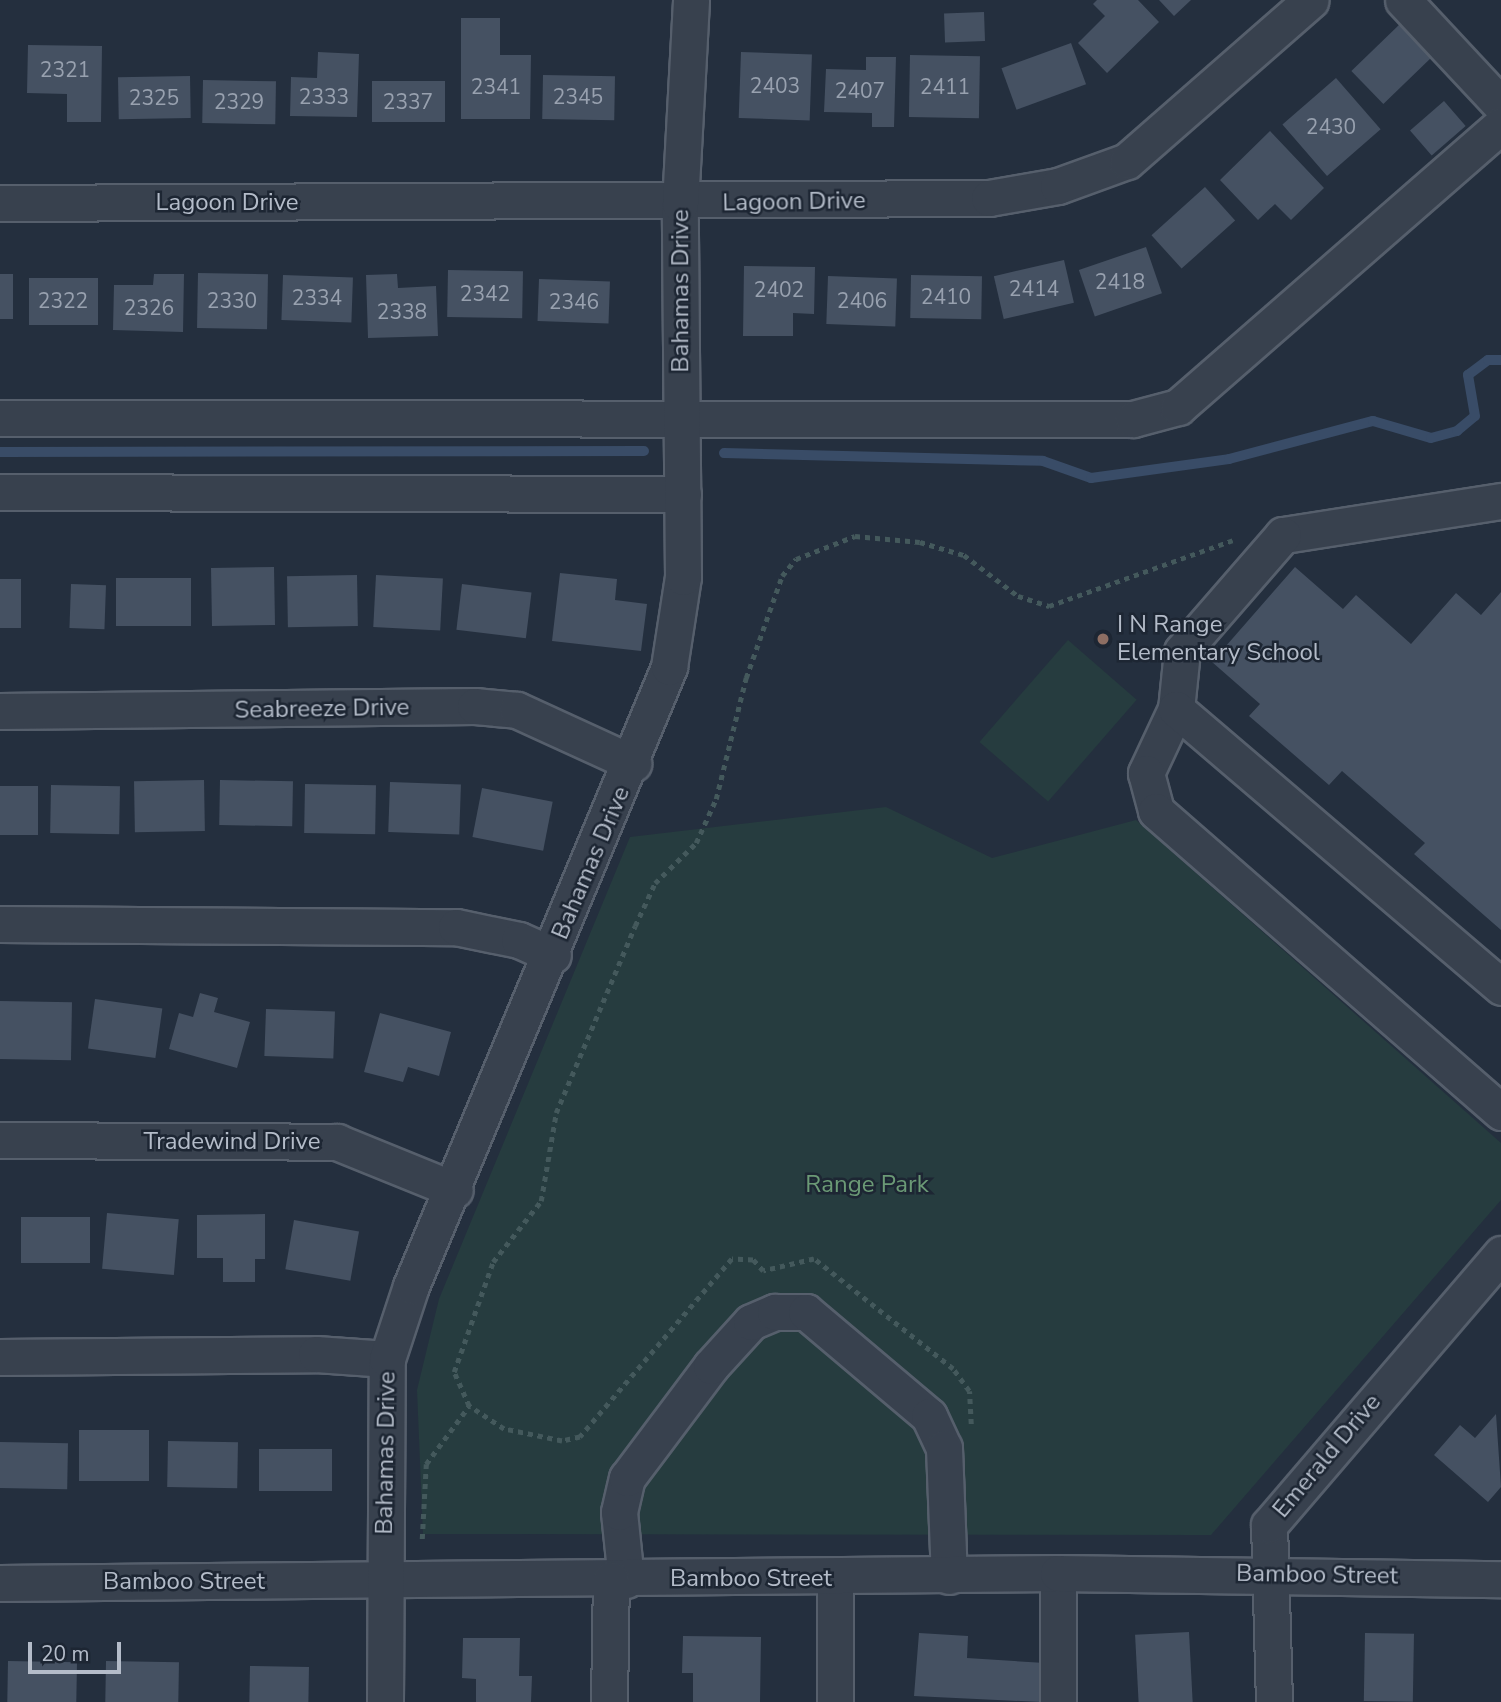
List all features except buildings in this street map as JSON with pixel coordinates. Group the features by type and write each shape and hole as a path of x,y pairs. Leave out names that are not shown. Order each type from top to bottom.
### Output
{"street":[{"name":"Bahamas Drive","path":"385,1702 387,1359 633,763 669,667 683,577 681,204 691,0"},
{"name":"Lagoon Drive","path":"0,203 681,204 989,198 1058,186 1127,161 1311,0"},
{"path":"1404,0 1501,104"},
{"path":"0,418 682,414 1133,419 1178,407 1501,125"},
{"path":"0,492 682,494"},
{"path":"1501,501 1283,535 1182,651 1176,709 1146,773 1156,811 1501,1112"},
{"name":"Seabreeze Drive","path":"0,711 485,707 517,710 633,763"},
{"path":"1176,709 1501,987"},
{"path":"0,924 456,927 519,940 553,955"},
{"name":"Tradewind Drive","path":"0,1140 337,1142 455,1190"},
{"name":"Emerald Drive","path":"1274,1702 1269,1525 1501,1254"},
{"path":"609,1702 619,1579 619,1512 627,1478 711,1366 751,1322 775,1312 806,1312 929,1416 943,1448 949,1576"},
{"path":"0,1357 316,1354 387,1359"},
{"path":"1058,1573 1058,1702"},
{"name":"Bamboo Street","path":"0,1583 835,1578 1058,1573 1271,1573 1501,1579"},
{"path":"835,1578 835,1702"}],"path":[{"path":"971,1430 969,1391 953,1369 839,1273 814,1259 796,1258 763,1271 752,1260 732,1259 580,1437 562,1441 504,1429 469,1406 454,1372 468,1323 493,1262 541,1202 556,1113 655,883 696,843 716,799 746,678 782,576 796,559 855,536 920,541 964,555 1018,596 1049,606 1241,537"},
{"path":"422,1539 426,1464 469,1406"}],"green space":[{"path":"1068,640 1137,700 1048,802 979,742"},
{"name":"Range Park","path":"886,807 992,858 1136,820 1501,1143 1501,1200 1211,1535 423,1534 417,1390 439,1299 630,837"}],"waterway":[{"path":"724,453 1043,461 1091,478 1229,459 1373,421 1431,438 1457,431 1475,416 1468,375 1488,360 1501,360"},
{"path":"0,452 644,451"}],"place":[{"name":"I N Range Elementary School","path":"1103,639"}]}
